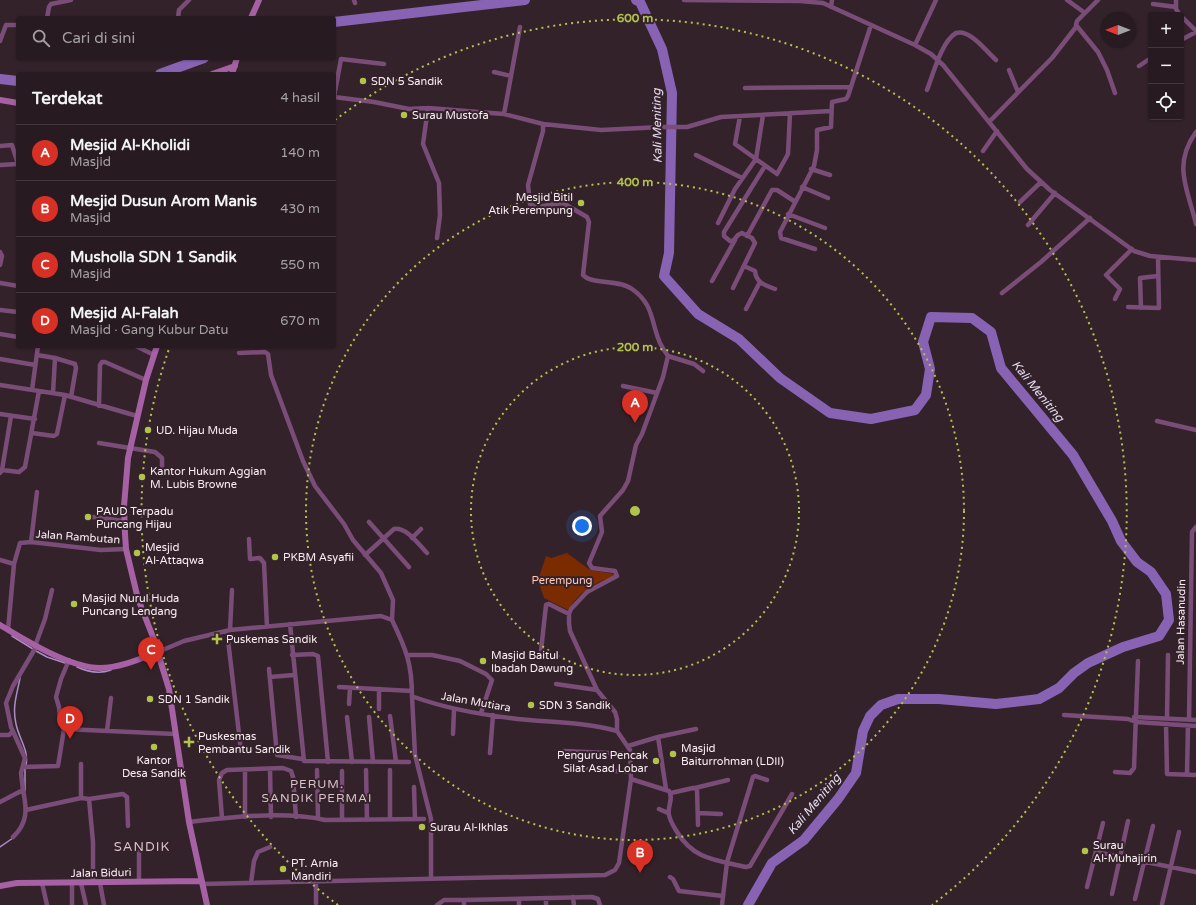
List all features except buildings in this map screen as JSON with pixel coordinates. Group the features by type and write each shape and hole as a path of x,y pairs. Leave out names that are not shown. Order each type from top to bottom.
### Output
{"main road":[{"path":"252,16 259,0"},
{"path":"233,72 236,60"},
{"path":"218,72 235,66"},
{"path":"0,100 16,103"},
{"path":"156,348 146,380 130,447 124,506 126,549 138,599 158,652 168,689 188,822 207,905"},
{"path":"0,625 35,648 68,663 84,666 101,668 129,663 158,652"},
{"name":"Jalan Biduri","path":"0,886 42,883 202,883"}],"street":[{"path":"47,16 51,4 71,0"},
{"path":"178,16 179,10 189,0"},
{"path":"684,0 800,1 823,3 915,45 938,60 990,121 1027,169 1055,193 1132,250 1158,257 1196,260"},
{"path":"831,7 832,0"},
{"path":"915,45 936,0"},
{"path":"1067,0 1085,13"},
{"path":"990,121 1052,58 1076,27 1076,22 1098,0"},
{"path":"1176,0 1176,7 1179,12"},
{"path":"1152,4 1176,7"},
{"path":"1184,18 1196,31 1184,38"},
{"path":"0,41 6,25 16,25"},
{"path":"815,250 781,238 780,232 811,169 817,150 817,130 831,127 832,102 848,98 871,25"},
{"path":"504,114 520,27"},
{"path":"1076,27 1098,52 1107,70 1115,93"},
{"path":"928,90 938,60 953,34 959,32 970,36 996,60"},
{"path":"336,86 341,59 384,64"},
{"path":"1139,66 1148,60"},
{"path":"1009,70 1018,92"},
{"path":"494,72 511,76"},
{"path":"745,88 851,87"},
{"path":"336,97 374,102 400,108 428,108 504,114 542,124 601,130 662,126 687,127 721,117 831,111"},
{"path":"428,108 422,144 438,183 440,215 436,238"},
{"path":"740,116 735,144 776,174 780,172 788,154 790,113"},
{"path":"718,223 742,178 756,159 763,115"},
{"path":"202,883 431,880 610,873 619,863 631,779 630,754 628,746 617,731 617,719 615,712 597,690 570,631 569,614 572,607 587,592 617,576 615,571 591,568 589,562 602,532 600,516 623,490 628,481 636,444 642,434 666,370 668,356 660,342 652,314 637,292 620,283 590,279 583,275 589,222 587,216 563,203 536,207 530,204 528,185 542,131 542,124"},
{"path":"983,151 997,130"},
{"path":"1196,132 1186,153 1183,172 1184,185 1196,224"},
{"path":"0,146 12,145 16,158"},
{"path":"696,155 742,178"},
{"path":"0,165 16,164"},
{"path":"735,240 730,241 724,236 724,232 765,166"},
{"path":"811,169 830,175"},
{"path":"1020,202 1041,182"},
{"path":"802,187 828,198"},
{"path":"747,236 772,190 777,190 794,201"},
{"path":"1028,225 1055,193"},
{"path":"788,214 825,228"},
{"path":"1002,293 1041,262 1090,218"},
{"path":"712,281 735,240 740,234 747,236 752,238 755,243 732,288"},
{"path":"1115,299 1120,289 1106,275 1132,250"},
{"path":"0,252 2,256 0,265"},
{"path":"1128,307 1159,308 1158,257"},
{"path":"744,266 754,271 755,277 760,282 775,289"},
{"path":"1141,308 1140,278 1158,276"},
{"path":"746,309 760,282"},
{"path":"0,284 16,286"},
{"path":"0,310 16,312"},
{"path":"0,334 16,337"},
{"path":"32,390 38,348"},
{"path":"140,348 154,355"},
{"path":"239,353 265,352 268,354 271,375 281,404 315,486 365,555 381,573 390,590 393,604 392,620 408,656 411,669 415,755 431,819 431,880"},
{"path":"37,355 55,358 76,366 71,397"},
{"path":"668,356 694,364 703,370"},
{"path":"53,393 55,358"},
{"path":"0,359 35,365"},
{"path":"99,406 100,365 102,362 146,380"},
{"path":"0,385 65,395 137,416"},
{"path":"623,386 657,393"},
{"path":"12,416 1,471 19,472 24,469 35,419 39,391"},
{"path":"32,433 54,436 57,434 65,395"},
{"path":"0,414 35,419"},
{"path":"1157,421 1196,430"},
{"path":"99,443 130,447 158,454 162,458 162,466"},
{"path":"31,542 38,492"},
{"name":"Jalan Rambutan","path":"93,517 124,521"},
{"path":"369,522 409,567"},
{"name":"Jalan Hasanudin","path":"1189,720 1192,532 1196,527"},
{"path":"365,555 398,528 405,530 427,553"},
{"path":"412,538 421,529"},
{"path":"249,539 250,559 260,558 264,563 267,627"},
{"name":"Jalan Rambutan","path":"8,630 14,564 19,544 22,542 31,542 101,550 126,549"},
{"path":"0,560 14,564"},
{"path":"13,837 24,823 27,810 21,773 25,767 25,758 13,732 6,710 6,702 13,686 35,648 45,619 52,590"},
{"path":"232,590 229,631 241,751"},
{"path":"541,651 546,605 549,604 569,614"},
{"path":"158,652 184,641 229,631 375,616 381,616 392,620"},
{"path":"290,624 302,759"},
{"path":"292,655 313,654 318,656 328,762"},
{"path":"408,656 432,655 460,661 488,676 492,680 481,713"},
{"path":"1167,718 1168,655"},
{"path":"1115,772 1130,773 1133,770 1138,661"},
{"path":"25,767 58,766 64,729 60,720 60,707 56,699 61,679 68,663"},
{"path":"269,669 277,755 302,759 307,762 409,762"},
{"path":"270,677 294,676"},
{"path":"556,684 597,690"},
{"name":"Jalan Mutiara","path":"339,687 379,689 412,694 454,710 510,718 578,723 617,731"},
{"path":"349,704 350,688"},
{"path":"379,689 379,709"},
{"path":"107,731 111,698"},
{"path":"452,734 454,710"},
{"path":"490,753 493,715"},
{"path":"1064,715 1128,719 1136,722 1196,726"},
{"path":"390,716 396,762"},
{"path":"1128,719 1136,716 1196,720"},
{"path":"347,717 352,762"},
{"path":"369,717 373,762"},
{"path":"1166,724 1166,772 1168,774 1196,775"},
{"path":"1186,774 1188,726"},
{"path":"64,729 175,734"},
{"path":"628,746 658,737 696,729"},
{"path":"0,735 9,735 13,732"},
{"path":"658,737 666,789"},
{"path":"563,751 630,754"},
{"path":"80,798 81,764"},
{"path":"222,818 219,777 224,771 280,768 287,769 293,775 296,817"},
{"path":"270,769 271,817"},
{"path":"584,769 631,772"},
{"path":"245,770 245,817"},
{"path":"317,770 318,818"},
{"path":"366,770 367,820"},
{"path":"390,770 390,820"},
{"path":"342,771 342,820"},
{"path":"722,905 727,862 752,777 755,776 767,780"},
{"path":"631,779 666,789 671,793"},
{"path":"671,793 728,780"},
{"path":"414,787 415,819"},
{"path":"695,788 698,792 698,825"},
{"path":"0,802 23,790"},
{"path":"671,793 668,813 677,831 690,848 702,856 746,867 750,866 792,794"},
{"path":"27,810 80,798 89,799 125,794 128,826"},
{"path":"89,799 93,842 93,883"},
{"path":"659,809 668,813"},
{"path":"698,813 720,814"},
{"path":"188,822 245,817 296,817 318,818 325,820 424,819"},
{"path":"1112,894 1128,822"},
{"path":"1087,887 1103,823"},
{"path":"1135,899 1153,826"},
{"path":"1162,904 1179,832"},
{"path":"251,883 254,861 258,852 270,847"},
{"path":"139,851 139,882"},
{"path":"1096,852 1196,872"},
{"path":"670,878 673,879 679,891 723,896"},
{"path":"316,882 316,903"},
{"path":"42,883 47,905"},
{"path":"72,883 72,905"},
{"path":"81,883 86,905"},
{"path":"100,883 104,905"},
{"path":"573,897 574,905"},
{"path":"437,905 444,900 464,903 519,899 595,897 599,900 600,905"},
{"path":"546,898 546,905"},
{"path":"519,899 519,905"}],"green space":[{"name":"Perempung","path":"567,553 590,570 615,574 615,576 588,588 577,598 568,610 544,598 538,580 546,556 551,558"}],"waterway":[{"path":"336,22 525,0"},
{"name":"Kali Meniting","path":"636,0 640,2 662,49 672,93 669,253 664,276 698,314 739,339 780,378 830,413 871,419 915,410 926,395 930,369 923,342 931,317 972,318 991,332 1001,368 1073,455 1112,521 1121,541 1137,562 1151,572 1166,594 1169,620 1159,636 1123,647 1088,663 1074,673 1059,688 1039,699 996,704 939,699 898,699 881,705 870,716 863,731 856,773 838,799 804,840 772,863 748,905"},
{"path":"166,72 198,60"},
{"path":"0,79 16,81"},
{"path":"12,636 33,649"},
{"path":"36,651 47,657 65,663"},
{"path":"77,667 94,672 111,670"},
{"path":"20,678 15,701 15,718 17,729 26,754 26,765"},
{"path":"25,769 25,791"},
{"path":"0,847 13,838"}],"place":[{"name":"SDN 5 Sandik","path":"363,81"},
{"name":"Surau Mustofa","path":"404,115"},
{"name":"Mesjid Bitil Atik Perempung","path":"581,203"},
{"name":"Mesjid Al-Kholidi","path":"635,423"},
{"name":"UD. Hijau Muda","path":"148,430"},
{"name":"Kantor Hukum Aggian M. Lubis Browne","path":"142,477"},
{"name":"PAUD Terpadu Puncang Hijau","path":"88,517"},
{"name":"Mesjid Al-Attaqwa","path":"137,553"},
{"name":"PKBM Asyafii","path":"275,557"},
{"name":"Masjid Nurul Huda Puncang Lendang","path":"74,604"},
{"name":"Puskemas Sandik","path":"217,639"},
{"name":"Masjid Baitul Ibadah Dawung","path":"483,661"},
{"name":"Musholla SDN 1 Sandik","path":"151,670"},
{"name":"SDN 1 Sandik","path":"150,699"},
{"name":"SDN 3 Sandik","path":"531,705"},
{"name":"Mesjid Al-Falah","path":"70,739"},
{"name":"Puskesmas Pembantu Sandik","path":"189,742"},
{"name":"Kantor Desa Sandik","path":"154,747"},
{"name":"Masjid Baiturrohman (LDII)","path":"673,754"},
{"name":"Pengurus Pencak Silat Asad Lobar","path":"656,761"},
{"name":"Surau Al-Ikhlas","path":"422,827"},
{"name":"Surau Al-Muhajirin","path":"1085,851"},
{"name":"PT. Arnia Mandiri","path":"283,869"},
{"name":"Mesjid Dusun Arom Manis","path":"640,873"}],"district":[{"name":"PERUM. SANDIK PERMAI","path":"317,791"},
{"name":"SANDIK","path":"142,847"}]}
